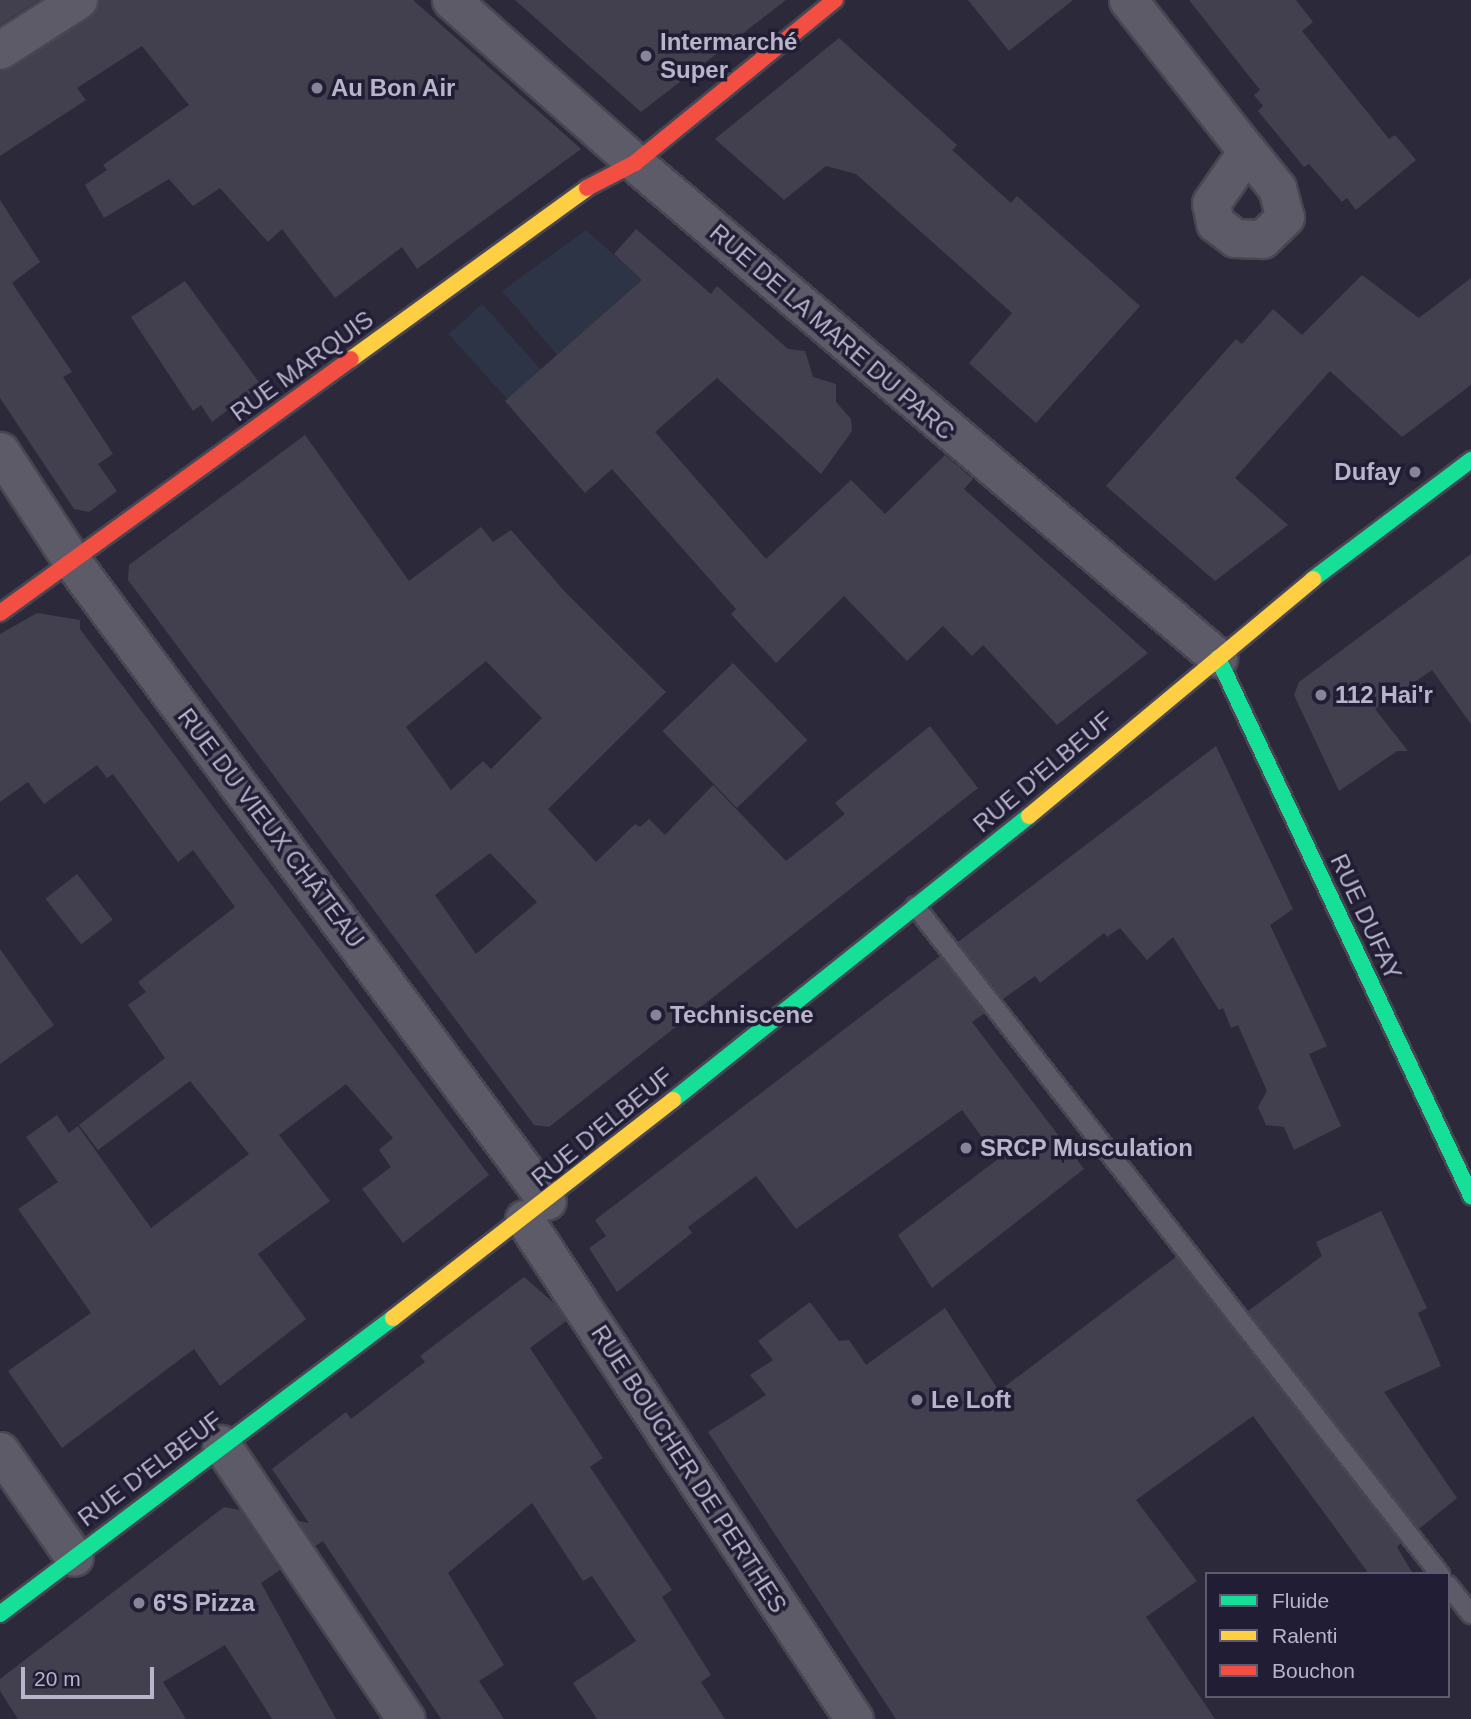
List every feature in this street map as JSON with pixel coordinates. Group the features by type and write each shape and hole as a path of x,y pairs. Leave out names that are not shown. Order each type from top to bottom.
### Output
{"main road":[{"name":"RUE MARQUIS","path":"0,613 607,174 635,163 835,0"},
{"name":"RUE D'ELBEUF","path":"0,1614 220,1444 536,1210 915,906 1317,575 1471,460"},
{"name":"RUE DUFAY","path":"1218,658 1471,1196"}],"street":[{"path":"0,50 78,0"},
{"name":"RUE DE LA MARE DU PARC","path":"451,0 635,163 1218,658"},
{"path":"1128,0 1247,151"},
{"name":"RUE DU VIEUX CHÂTEAU","path":"0,451 71,560 536,1210"},
{"name":"RUE BOUCHER DE PERTHES","path":"536,1210 854,1719"},
{"path":"220,1444 407,1719"},
{"path":"0,1451 74,1557"}],"lane":[{"path":"915,906 1438,1572"},
{"path":"1450,1588 1471,1614"}],"shaded area":[{"path":"586,230 642,280 558,356 502,291"},
{"path":"482,304 542,370 508,400 449,334"}],"building":[{"path":"0,0 39,0 0,25"},
{"path":"99,0 413,0 581,149 417,269 402,247 335,298 282,229 268,242 220,188 193,206 169,179 104,218 85,185 107,170 103,165 189,105 142,46 77,88 86,100 0,156 0,71 89,18"},
{"name":"Intermarché Super","path":"515,0 786,0 641,112"},
{"path":"968,0 1073,0 1009,51"},
{"path":"1189,0 1296,0 1313,22 1302,31 1389,139 1395,135 1416,160 1356,210 1347,198 1342,202 1309,164 1304,167 1258,111 1263,106 1254,95 1260,90"},
{"path":"839,38 957,145 952,150 1011,203 1017,196 1140,306 1036,423 969,363 1012,313 856,174 826,166 784,200 715,139"},
{"path":"0,200 40,262 12,283 72,372 63,377 113,454 98,464 117,491 89,512 74,509 0,398"},
{"path":"636,229 711,294 717,286 788,349 805,351 813,377 836,384 836,402 851,419 852,431 821,474 717,378 655,432 766,559 851,480 885,514 945,455 973,479 964,489 1148,653 1057,725 983,645 972,656 943,626 907,661 844,596 776,663 731,614 736,609 612,469 585,493 505,401 642,280 614,254"},
{"path":"1362,275 1419,318 1471,278 1471,385 1402,437 1330,371 1235,478 1288,525 1215,581 1106,486 1236,339 1242,344 1273,309 1302,335"},
{"path":"185,281 261,385 212,422 201,405 193,411 131,317"},
{"path":"305,435 409,581 481,527 493,542 511,530 566,593 666,692 548,809 596,862 635,824 640,827 649,819 665,835 713,785 786,861 845,814 835,803 930,726 978,788 549,1127 534,1125 128,580 129,565","holes":["486,661 542,718 491,769 483,761 451,790 406,727","490,853 537,902 476,954 435,895"]},
{"path":"1471,554 1471,724 1432,670 1375,709 1408,751 1397,751 1339,791 1294,695 1299,682"},
{"path":"37,613 80,620 80,629 489,1175 403,1243 362,1189 391,1167 379,1150 393,1138 346,1084 279,1135 330,1201 258,1254 306,1319 220,1386 194,1349 62,1448 8,1371 91,1313 18,1209 58,1182 26,1137 57,1115 69,1133 78,1126 151,1228 249,1154 190,1081 98,1150 79,1125 165,1058 128,1005 146,992 138,982 235,907 193,850 178,862 113,774 107,778 97,765 44,804 28,782 0,802 0,634"},
{"path":"733,663 807,740 737,808 663,731"},
{"path":"1216,746 1293,909 1270,925 1327,1046 1309,1054 1341,1126 1294,1150 1284,1127 1266,1125 1258,1107 1267,1091 1238,1025 1231,1028 1223,1008 1219,1010 1173,937 1147,960 1120,928 1107,937 1104,933 1040,983 1035,976 1003,999 958,942"},
{"path":"77,874 113,920 81,944 45,899"},
{"path":"0,949 54,1025 0,1064"},
{"path":"940,956 985,1013 972,1022 1084,1169 932,1288 898,1235 998,1159 962,1110 796,1229 756,1176 688,1227 692,1233 617,1292 589,1248 606,1236 595,1220"},
{"path":"1381,1211 1427,1308 1418,1313 1441,1366 1384,1392 1457,1498 1419,1529 1248,1311 1322,1256 1316,1242"},
{"path":"1176,1257 1401,1543 1397,1547 1412,1572 1368,1572 1253,1416 1136,1500 1197,1581 1146,1617 1215,1719 896,1719 708,1432 766,1395 750,1375 773,1360 758,1341 810,1302 839,1341 849,1340 866,1365 945,1308 999,1391"},
{"path":"524,1277 555,1304 566,1321 530,1348 603,1458 590,1467 672,1590 662,1597 711,1675 701,1682 725,1719 597,1719 573,1683 636,1641 592,1576 583,1581 532,1503 448,1573 504,1665 479,1681 504,1719 441,1719 323,1541 315,1546 298,1521 309,1523 272,1469 346,1412 351,1419 425,1362 420,1356"},
{"path":"224,1507 240,1510 280,1570 261,1583 336,1719 272,1719 225,1645 163,1682 186,1719 18,1719 0,1691 0,1679"}],"traffic: fast":[{"path":"1313,579 1471,460"},
{"path":"1218,658 1471,1196"},
{"path":"673,1100 1029,816"},
{"path":"0,1614 393,1318"}],"traffic: slow":[{"path":"351,359 587,188"},
{"path":"1029,816 1313,579"},
{"path":"393,1318 673,1100"}],"traffic: jam":[{"path":"587,188 635,163 835,0"},
{"path":"0,613 351,359"}],"place":[{"name":"Intermarché Super","path":"646,56"},
{"name":"Au Bon Air","path":"317,88"},
{"name":"Dufay","path":"1415,472"},
{"name":"112 Hai'r","path":"1321,695"},
{"name":"Techniscene","path":"656,1015"},
{"name":"SRCP Musculation","path":"966,1148"},
{"name":"Le Loft","path":"917,1400"},
{"name":"6'S Pizza","path":"139,1603"}]}
